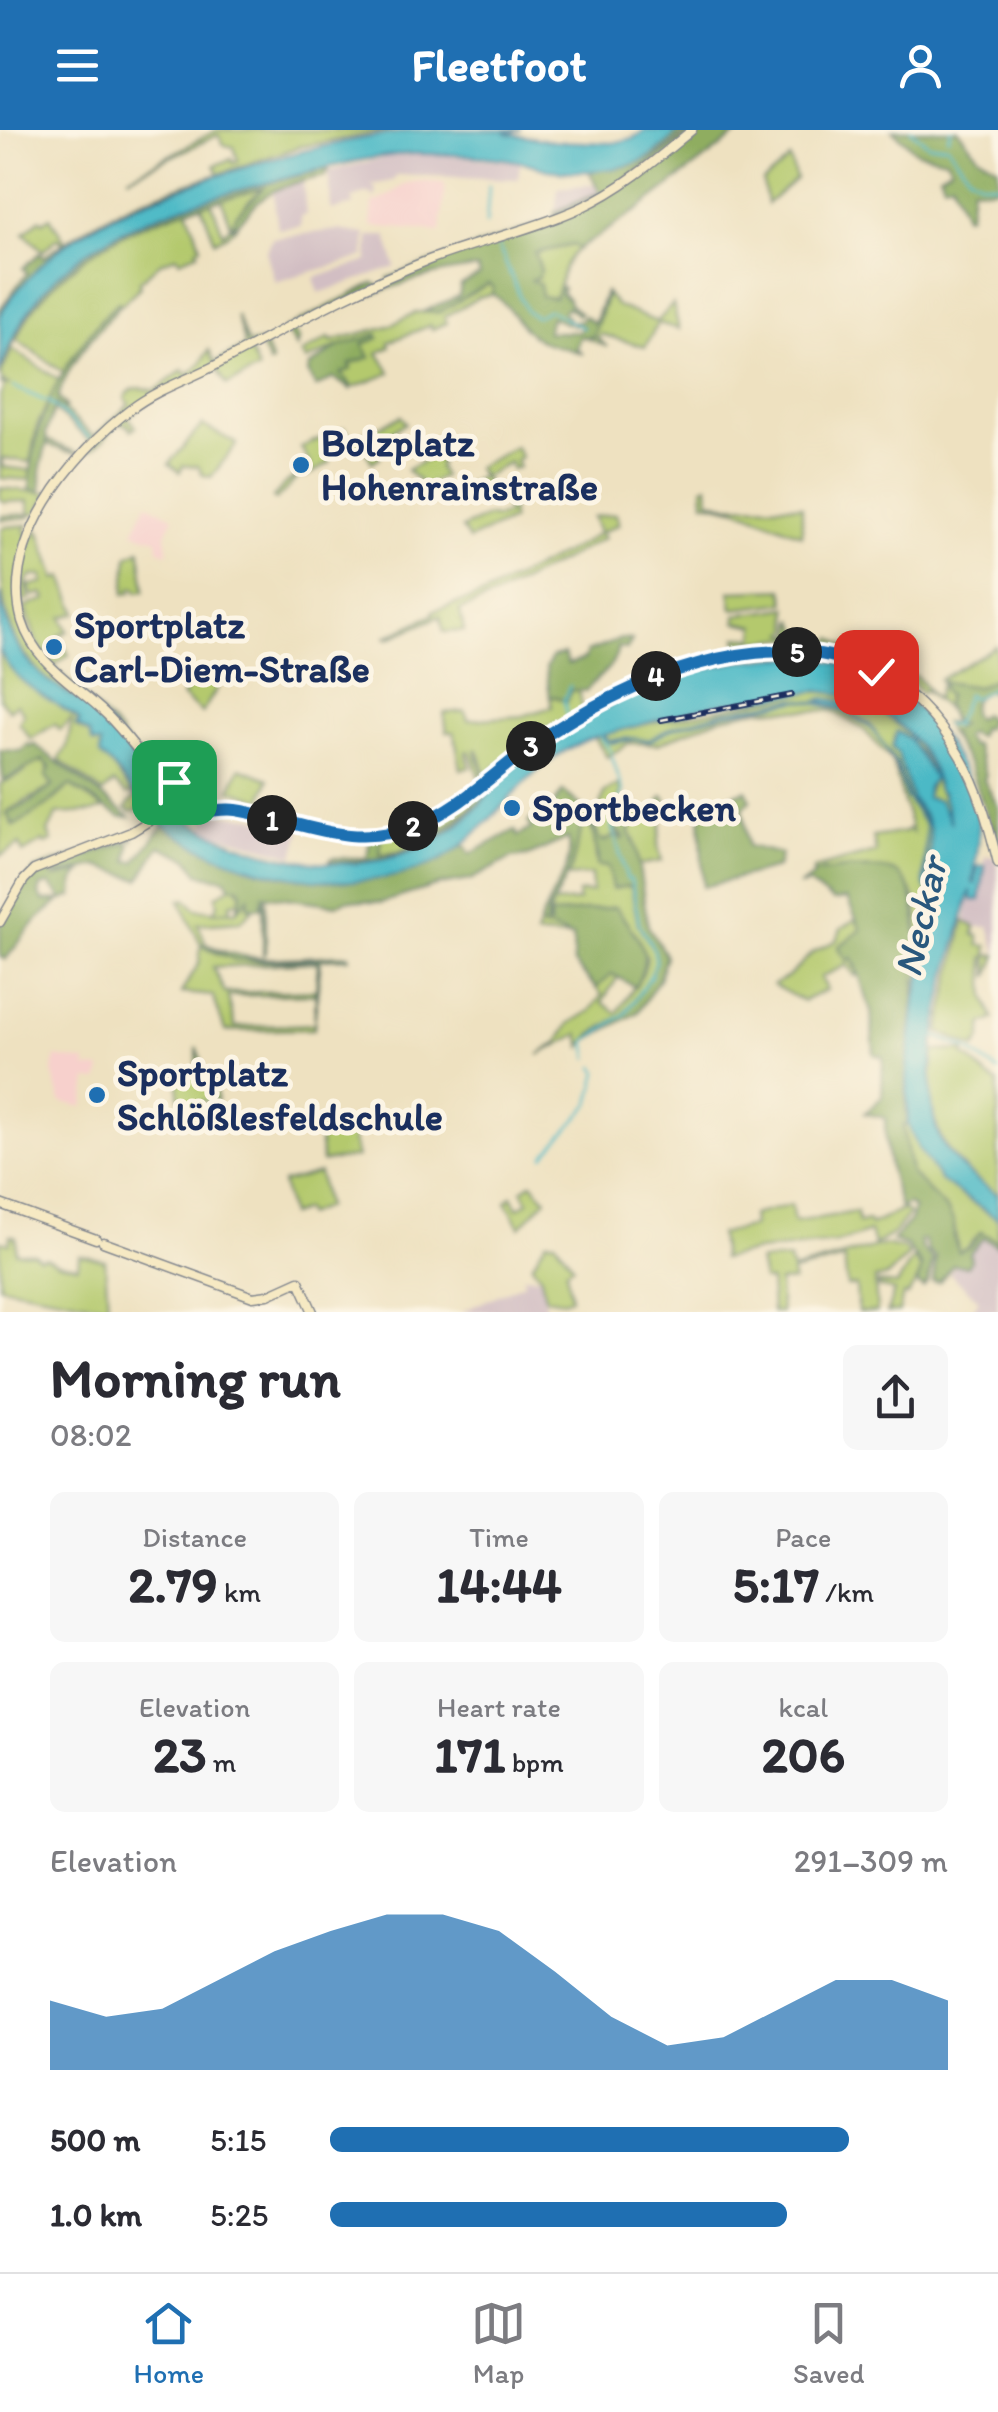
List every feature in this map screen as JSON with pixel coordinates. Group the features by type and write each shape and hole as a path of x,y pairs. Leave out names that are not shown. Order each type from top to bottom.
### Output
{"main road":[{"path":"222,809 201,812 180,808 119,728 46,662 27,634 19,605 23,552 37,520 66,476 106,431 142,402 353,292 598,199 646,168 692,130"},
{"path":"186,788 188,793 222,809 318,832 369,835 401,830 438,815 550,733 664,673 712,659 817,654 862,665 890,680 940,725 974,784 998,863"},
{"path":"119,728 154,784 169,794"},
{"path":"0,919 36,865 128,833 149,821 176,784 137,755"},
{"path":"201,812 202,801"},
{"path":"0,1204 252,1297 272,1294 298,1281 313,1312"}],"shaded area":[{"path":"427,154 520,162 518,179 398,175 392,181 371,185 376,196 361,195 352,199 354,205 331,210 329,171 388,157"},
{"path":"303,181 306,215 301,215 301,226 278,229 273,192"},
{"path":"419,181 445,183 441,232 371,226 373,201"},
{"path":"595,184 600,192 555,212 558,188"},
{"path":"338,230 366,234 364,257 275,282 266,251 272,238"},
{"path":"369,236 387,236 396,267 319,293 314,278 368,261"},
{"path":"147,503 174,517 166,533 168,553 158,550 157,539 133,532"},
{"path":"208,813 252,817 301,830 294,856 203,830"},
{"path":"985,856 995,857 998,869 998,956 989,927 965,922 969,900 981,900"},
{"path":"56,1057 101,1069 99,1081 88,1080 84,1107 61,1102 52,1072"},
{"path":"983,1237 998,1246 998,1312 971,1312 979,1300 949,1273"},
{"path":"523,1276 541,1277 546,1312 461,1312 524,1283"}],"green space":[{"path":"217,130 393,130 298,147 219,174 215,165 238,161 234,147 224,145 218,135 128,177"},
{"path":"680,130 689,130 618,186 554,216 555,212 600,192 588,169 638,160"},
{"path":"696,130 743,130 579,249 573,245 535,253 541,270 532,280 540,284 541,296 555,298 559,286 569,304 580,313 567,307 563,312 570,321 567,324 551,317 547,332 579,332 582,326 571,322 584,316 594,323 607,294 593,337 580,337 576,348 583,354 530,334 492,294 493,287 488,284 438,313 425,311 459,296 461,285 480,275 477,268 407,282 334,309 293,329 299,341 297,349 285,329 374,283 380,287 390,282 388,278 592,205"},
{"path":"892,130 958,130 978,155 998,167 998,186 972,187 969,215 965,216 952,181 944,184 940,174 951,167 946,159 917,152"},
{"path":"790,159 796,179 767,204 763,182"},
{"path":"329,171 325,176 268,194 231,227 236,215 263,188 166,217 106,244 79,262 30,313 0,375 17,325 45,285 83,253 128,228 177,208"},
{"path":"219,174 130,206 86,229 47,260 0,317 0,309 27,273 23,268 40,253 44,257 87,228 127,206"},
{"path":"263,188 232,226 237,226 215,241 201,205 211,201 223,233 231,226 221,198"},
{"path":"187,209 201,247 198,253 160,263 139,282 140,287 100,320 63,372 16,339 49,288 95,249 118,234"},
{"path":"50,217 65,241 57,238 43,251 24,233 40,219 43,222"},
{"path":"574,245 579,249 566,264 556,299 541,297 532,279 538,277 535,253"},
{"path":"487,284 493,287 492,294 444,317 447,323 432,329 431,325 389,342 390,347 378,353 391,373 350,389 341,374 350,364 369,357 363,344 338,346 306,361 301,354 329,338 331,341 389,326 417,312 438,313"},
{"path":"607,294 617,306 657,322 673,304 679,329 658,323 645,347 600,334 597,338 608,347 584,337 593,337"},
{"path":"118,302 121,304 69,372 58,398 66,406 64,409 56,404 46,433 41,491 30,490 37,437 55,388 82,343"},
{"path":"236,315 248,344 264,342 272,363 269,364 261,345 250,350 258,370 227,385 216,368 154,397 128,417 136,427 132,430 126,424 118,424 94,448 80,453 90,441 54,409 56,403 94,437 129,405 125,398 131,391 155,391 183,370 187,375 199,366 209,350 215,362 245,346"},
{"path":"377,334 379,338 363,344 370,357 350,364 351,369 341,374 350,389 334,378 316,387 309,367 339,346"},
{"path":"12,349 59,380 37,426 30,462 1,458 3,467 30,470 30,480 0,478 0,395 4,386 0,383 11,385 3,382 0,375"},
{"path":"401,416 406,423 372,442 380,457 372,462 363,447 353,451 352,439"},
{"path":"202,425 237,444 211,477 203,475 198,466 183,466 180,472 169,464"},
{"path":"344,428 350,436 329,445 333,456 328,458 330,463 305,477 300,475 276,500 273,498 284,484 311,466 301,447"},
{"path":"47,440 77,453 47,444"},
{"path":"515,447 521,457 516,460 519,467 512,469 510,462 483,477 487,482 443,505 437,499 482,476 476,468"},
{"path":"440,452 439,469 443,476 424,486 407,470"},
{"path":"708,485 709,500 729,505 802,506 802,535 738,509 704,502 703,487"},
{"path":"0,488 50,493 37,513 1,520 2,516 29,514 29,501 4,502 0,499"},
{"path":"510,491 512,520 469,540 462,528 488,516 496,518 508,513 500,497"},
{"path":"616,514 619,524 600,533 604,538 495,596 460,610 464,631 444,632 440,616 386,637 433,615 433,611 483,595 583,543 599,533 593,517"},
{"path":"37,523 37,533 40,532 56,579 63,577 77,613 62,617 68,631 59,636 69,655 54,666 36,642 26,607 46,599 43,593 33,596 29,585 44,583 42,576 32,576 26,582 30,599 22,602 20,576"},
{"path":"28,525 17,582 31,644 118,730 166,801 109,725 87,705 48,680 20,647 6,612 1,530"},
{"path":"140,550 145,591 131,588 131,593 124,594 128,556"},
{"path":"783,589 786,603 733,609 730,591"},
{"path":"788,608 790,630 786,633 793,635 794,619 801,634 807,630 830,643 833,638 845,646 855,644 858,649 878,654 918,678 936,699 942,682 939,680 996,646 998,676 977,687 944,682 949,709 961,724 949,733 945,723 953,724 948,711 925,690 921,693 897,669 890,675 894,668 882,663 880,669 875,667 879,659 875,656 868,664 869,655 862,653 860,659 854,650 836,649 837,645 807,639 800,642 800,637 738,643 737,637 755,638 756,626 736,622 736,615"},
{"path":"621,639 632,640 627,649 618,647 610,666 586,691 571,690 566,702 550,697 546,668 552,657 564,654 568,664"},
{"path":"0,651 24,682 78,719 76,727 89,733 93,743 101,744 104,757 151,815 144,809 131,812 126,808 135,797 131,793 128,795 114,783 103,793 59,760 67,746 72,719 60,730 55,724 31,739 19,723 24,714 17,704 9,710 0,699"},
{"path":"998,676 998,696 994,697 990,690 972,702 976,719 983,714 989,719 987,728 982,728 978,737 968,733 964,737 971,746 975,745 986,774 984,780 998,807 998,847 969,765 949,733 960,725 954,723 945,704 948,695 944,693 943,682 978,687"},
{"path":"198,677 218,687 202,713 182,696"},
{"path":"579,689 583,711 534,736 486,775 475,750 484,777 480,780 469,751 466,752 470,767 461,769 454,732 447,732 444,713 465,711 468,720 523,716 552,707 550,697 566,702 571,690"},
{"path":"805,692 859,700 890,719 928,760 948,809 951,823 939,800 926,798 931,774 925,760 895,735 892,748 898,753 912,799 929,825 936,883 945,877 914,1000 918,936 912,892 901,879 882,871 813,873 813,869 876,852 873,837 909,829 912,832 892,761 864,730 833,711 760,709 719,718 658,744 629,743 607,757 595,738 616,730"},
{"path":"28,744 34,744 130,817 120,817 70,785 14,826 6,813 53,786 46,776 50,767 43,760 3,781 0,750 22,751"},
{"path":"521,756 478,804 442,834 401,854 354,862 329,862 332,858 367,858 370,838 380,837 381,855 420,844 423,830 430,838 472,807 472,798"},
{"path":"43,761 49,767 46,776 53,786 6,812 13,826 47,806 70,786 104,808 57,814 48,832 52,841 43,841 23,853 20,844 0,856 0,784"},
{"path":"240,768 269,779 262,800 230,790"},
{"path":"619,785 622,791 614,827 624,839 600,840 594,823 605,792"},
{"path":"746,790 751,800 743,808 748,846 781,854 777,868 703,887 700,810 719,806"},
{"path":"563,791 584,808 600,840 618,835 624,838 616,829 613,834 612,825 622,791 619,806 640,807 645,816 631,826 630,833 636,847 648,926 666,956 659,979 638,1012 586,1041 624,1014 650,977 656,961 654,950 638,924 631,886 612,889 608,867 597,866 591,826 582,827 571,869 548,912 546,929 539,926 565,871 568,838 528,856 512,858 470,880 380,903 347,900 337,905 262,895 266,897 263,954 263,898 261,908 248,907 249,897 237,909 242,893 239,887 230,886 226,879 199,874 189,859 160,846 140,879 97,866 58,875 54,872 61,865 127,842 128,861 135,862 164,825 234,862 273,873 312,880 391,875 429,863 464,844 470,854 515,830 518,836 531,828 528,822 553,805"},
{"path":"663,796 666,799 658,845 662,861 639,865 631,826 645,816 644,811 656,808"},
{"path":"472,798 472,807 430,838 423,831 420,843 381,855 380,837"},
{"path":"582,826 593,828 597,866 608,866 631,886 638,924 654,950 656,961 650,977 624,1014 586,1040 582,1047 579,1034 539,1055 558,1042 569,1024 590,1011 602,995 596,988 612,974 618,977 602,1002 617,1013 643,973 647,957 616,907 550,915 573,937 536,935 539,926 546,928 553,903 578,901 578,893 592,892 591,875 566,877"},
{"path":"127,837 134,840 127,838 55,865 51,873 54,877 82,872 74,881 73,896 63,900 50,884 41,886 39,894 44,901 61,900 35,922 5,960 0,956 0,927 34,870"},
{"path":"850,868 897,873 909,888 916,915 908,1124 903,1126 911,1173 948,1211 959,1252 981,1232 998,1241 998,1246 983,1238 970,1253 967,1266 953,1265 939,1282 933,1282 936,1258 920,1240 922,1249 933,1260 928,1283 923,1288 917,1283 922,1267 907,1246 892,1241 910,1221 914,1209 908,1204 900,1208 889,1163 885,1118 865,1113 882,1097 883,1057 874,1054 871,1011 855,963 852,958 847,961 838,947 861,930 847,899 833,901 809,884 799,886 813,873"},
{"path":"233,885 242,893 239,901 230,904 231,910 213,912 236,911 249,898 248,907 252,910 241,921 198,924 205,941 202,946 244,960 317,960 213,967 225,993 316,990 315,994 228,996 235,1027 314,1024 314,1029 225,1031 213,996 181,993 199,963 201,945 180,900 186,899 196,909 214,911 218,904 216,896"},
{"path":"616,907 637,936 644,963 635,987 612,974 596,988 574,964 573,937 550,929 550,915"},
{"path":"856,919 861,930 838,947 847,960 852,958 858,975 847,965 821,977 827,990 803,1001 773,985 788,977 812,953 837,940 841,929"},
{"path":"964,921 975,927 979,945 988,946 987,956 997,955 989,977 987,957 984,958 986,997 994,1019 983,1024 975,1048 939,1032"},
{"path":"205,942 256,958 349,958 321,959 314,1026 318,959 235,960 202,945"},
{"path":"197,1047 206,1075 214,1077 217,1100 180,1103 177,1073 197,1074"},
{"path":"965,1050 964,1055 998,1083 998,1195 961,1165 940,1135 934,1117 934,1051"},
{"path":"908,1124 924,1156 944,1180 998,1219 998,1241 981,1232 962,1253 958,1251 948,1211 911,1173 903,1125"},
{"path":"351,1132 357,1157 322,1162 319,1136"},
{"path":"319,1173 326,1207 306,1215 304,1210 290,1215 282,1183"},
{"path":"532,1183 546,1199 520,1227 506,1202 512,1196 518,1208 528,1202 522,1190"},
{"path":"791,1205 794,1222 856,1212 859,1223 868,1221 870,1225 904,1209 909,1214 894,1233 874,1245 870,1232 837,1243 722,1259 719,1234 753,1226 752,1215"},
{"path":"10,1235 16,1237 16,1252 34,1253 57,1263 78,1266 79,1255 105,1260 108,1306 0,1286 0,1241 9,1243"},
{"path":"546,1241 555,1241 573,1265 566,1270 571,1298 563,1301 545,1298 541,1277 532,1265"},
{"path":"883,1245 905,1249 909,1255 888,1276 875,1279 877,1312 858,1312 856,1286 847,1286 844,1259 792,1272 793,1281 779,1282 781,1312 772,1312 770,1281 763,1280 759,1261 789,1259 792,1270"},
{"path":"913,1258 923,1272 907,1296 903,1295 899,1312 887,1312 894,1291 879,1287 878,1283 897,1285"}],"water":[{"path":"419,130 521,130 505,133 554,141 612,143 646,130 680,130 650,156 611,169 558,171 490,157 392,155 240,189 153,217 76,260 45,289 19,326 0,372 0,318 4,308 46,261 90,228 139,204 243,168 342,142"},
{"path":"0,593 6,619 23,655 41,675 104,720 154,790 173,809 197,825 253,849 313,862 369,862 427,845 464,820 521,760 561,732 609,705 661,683 716,666 771,658 824,660 873,675 915,705 937,730 957,759 976,807 979,831 973,883 978,866 985,866 980,900 972,900 971,890 939,1016 931,1087 934,1118 942,1143 960,1166 998,1195 998,1219 940,1180 918,1148 908,1124 907,1068 915,1002 938,913 924,883 926,826 907,799 884,745 897,764 908,798 926,824 927,880 939,907 945,877 941,876 939,883 931,878 930,829 912,799 898,754 892,747 897,731 909,739 934,778 927,787 926,798 939,800 951,823 942,792 923,752 885,714 853,698 817,691 712,705 604,735 609,741 649,740 673,727 723,712 797,699 839,707 819,700 824,698 846,702 842,708 869,724 879,738 869,726 839,709 801,700 724,713 674,728 649,741 610,743 600,735 542,767 465,843 434,863 397,876 357,881 315,880 233,861 196,845 156,818 100,755 101,744 93,743 89,733 76,725 80,722 75,716 12,671 0,649"}],"waterway":[{"path":"911,130 929,145 947,145 969,175 981,182 998,184"},
{"path":"948,138 951,130"},
{"path":"486,224 489,185"},
{"path":"497,243 526,311 536,317 548,310"},
{"path":"551,311 583,328"},
{"path":"14,387 45,401"},
{"path":"48,401 90,438"},
{"path":"805,649 806,636"},
{"path":"945,725 954,726 967,695 974,698 998,685"},
{"path":"567,718 564,700 570,686"},
{"path":"599,735 612,753"},
{"path":"589,1058 586,1041 625,1014 656,961 639,924 631,880 627,879 612,825 623,791 612,757"},
{"path":"935,1036 966,1048 998,1071"},
{"path":"544,1156 590,1104 598,1072 595,1067"}],"railway":[{"path":"661,720 792,695"}],"place":[{"name":"Bolzplatz Hohenrainstraße","path":"301,465"},
{"name":"Sportplatz Carl-Diem-Straße","path":"54,647"},
{"name":"Sportbecken","path":"512,808"},
{"name":"Sportplatz Schlößlesfeldschule","path":"97,1095"}],"route":[{"path":"174,782 168,778 162,781 164,794 190,811 234,810 329,834 381,834 438,815 550,733 651,678 680,667 727,658 805,652 840,658 876,672"}],"water label":[{"name":"Neckar","path":"920,917"}]}
